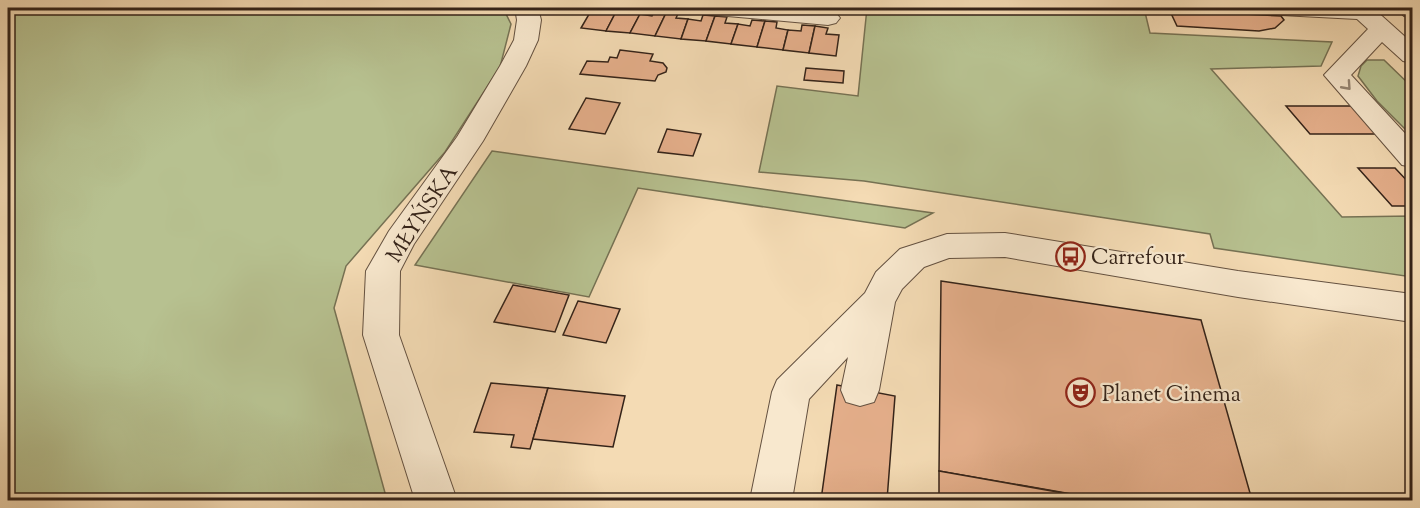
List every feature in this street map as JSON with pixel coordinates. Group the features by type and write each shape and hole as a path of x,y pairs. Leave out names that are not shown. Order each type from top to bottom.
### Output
{"street":[{"name":"MŁYŃSKA","path":"436,501 381,335 383,271 400,239 469,141 513,66 526,40 529,20 527,8"},
{"path":"716,8 828,18"},
{"path":"1281,8 1368,16 1413,56"},
{"path":"1408,8 1413,11"},
{"path":"1368,16 1337,75 1413,158"},
{"path":"860,390 878,302 888,281 912,258 947,246 1005,245 1334,299 1413,308"},
{"path":"1334,299 1413,324"},
{"path":"771,501 791,392 878,302"}],"green space":[{"path":"8,8 503,8 511,24 500,67 445,152 346,266 334,308 387,500 8,500"},
{"path":"867,8 1144,8 1150,33 1332,42 1321,66 1211,69 1342,217 1412,216 1412,277 1214,248 1210,234 864,181 759,172 777,86 858,96"},
{"path":"1367,60 1384,60 1412,87 1412,136 1377,101 1358,76 1361,66"},
{"path":"492,151 933,213 905,228 638,188 589,297 415,265"}],"building":[{"path":"605,8 618,8 606,31 581,28 592,9 604,10"},
{"path":"618,8 631,8 628,13 640,14 630,33 606,31"},
{"path":"1169,9 1194,11 1199,14 1207,12 1281,16 1284,20 1275,28 1259,31 1177,26"},
{"path":"655,10 667,11 655,36 630,33 640,14 652,16"},
{"path":"667,11 679,12 676,18 688,19 681,39 655,36"},
{"path":"703,15 715,16 706,41 681,39 688,19 701,21"},
{"path":"715,16 727,17 725,23 738,24 731,44 706,41"},
{"path":"752,20 765,21 757,47 731,44 738,24 750,26"},
{"path":"765,21 777,22 776,28 788,30 783,50 757,47"},
{"path":"802,25 815,26 809,53 783,50 788,30 801,31"},
{"path":"815,26 828,28 826,34 839,35 836,56 809,53"},
{"path":"620,50 653,54 650,61 663,63 667,68 666,72 658,75 655,81 580,74 587,61 608,62 610,57 617,58"},
{"path":"806,68 844,71 843,83 804,80"},
{"path":"586,98 620,103 605,134 569,129"},
{"path":"1286,106 1354,106 1381,134 1310,134"},
{"path":"667,129 701,134 693,156 658,152"},
{"path":"1358,168 1395,168 1412,186 1412,206 1392,206"},
{"name":"Planet Cinema","path":"941,281 1201,320 1252,500 1106,500 939,471"},
{"path":"513,285 569,295 555,332 494,322"},
{"path":"578,301 620,309 606,343 563,335"},
{"path":"491,383 548,388 530,449 511,447 514,435 474,432"},
{"path":"837,385 895,396 887,500 821,500"},
{"path":"548,388 625,396 613,447 533,439"},
{"path":"939,471 1103,500 939,500"}],"place":[{"name":"Carrefour","path":"1070,256"},
{"name":"Planet Cinema","path":"1081,393"}]}
